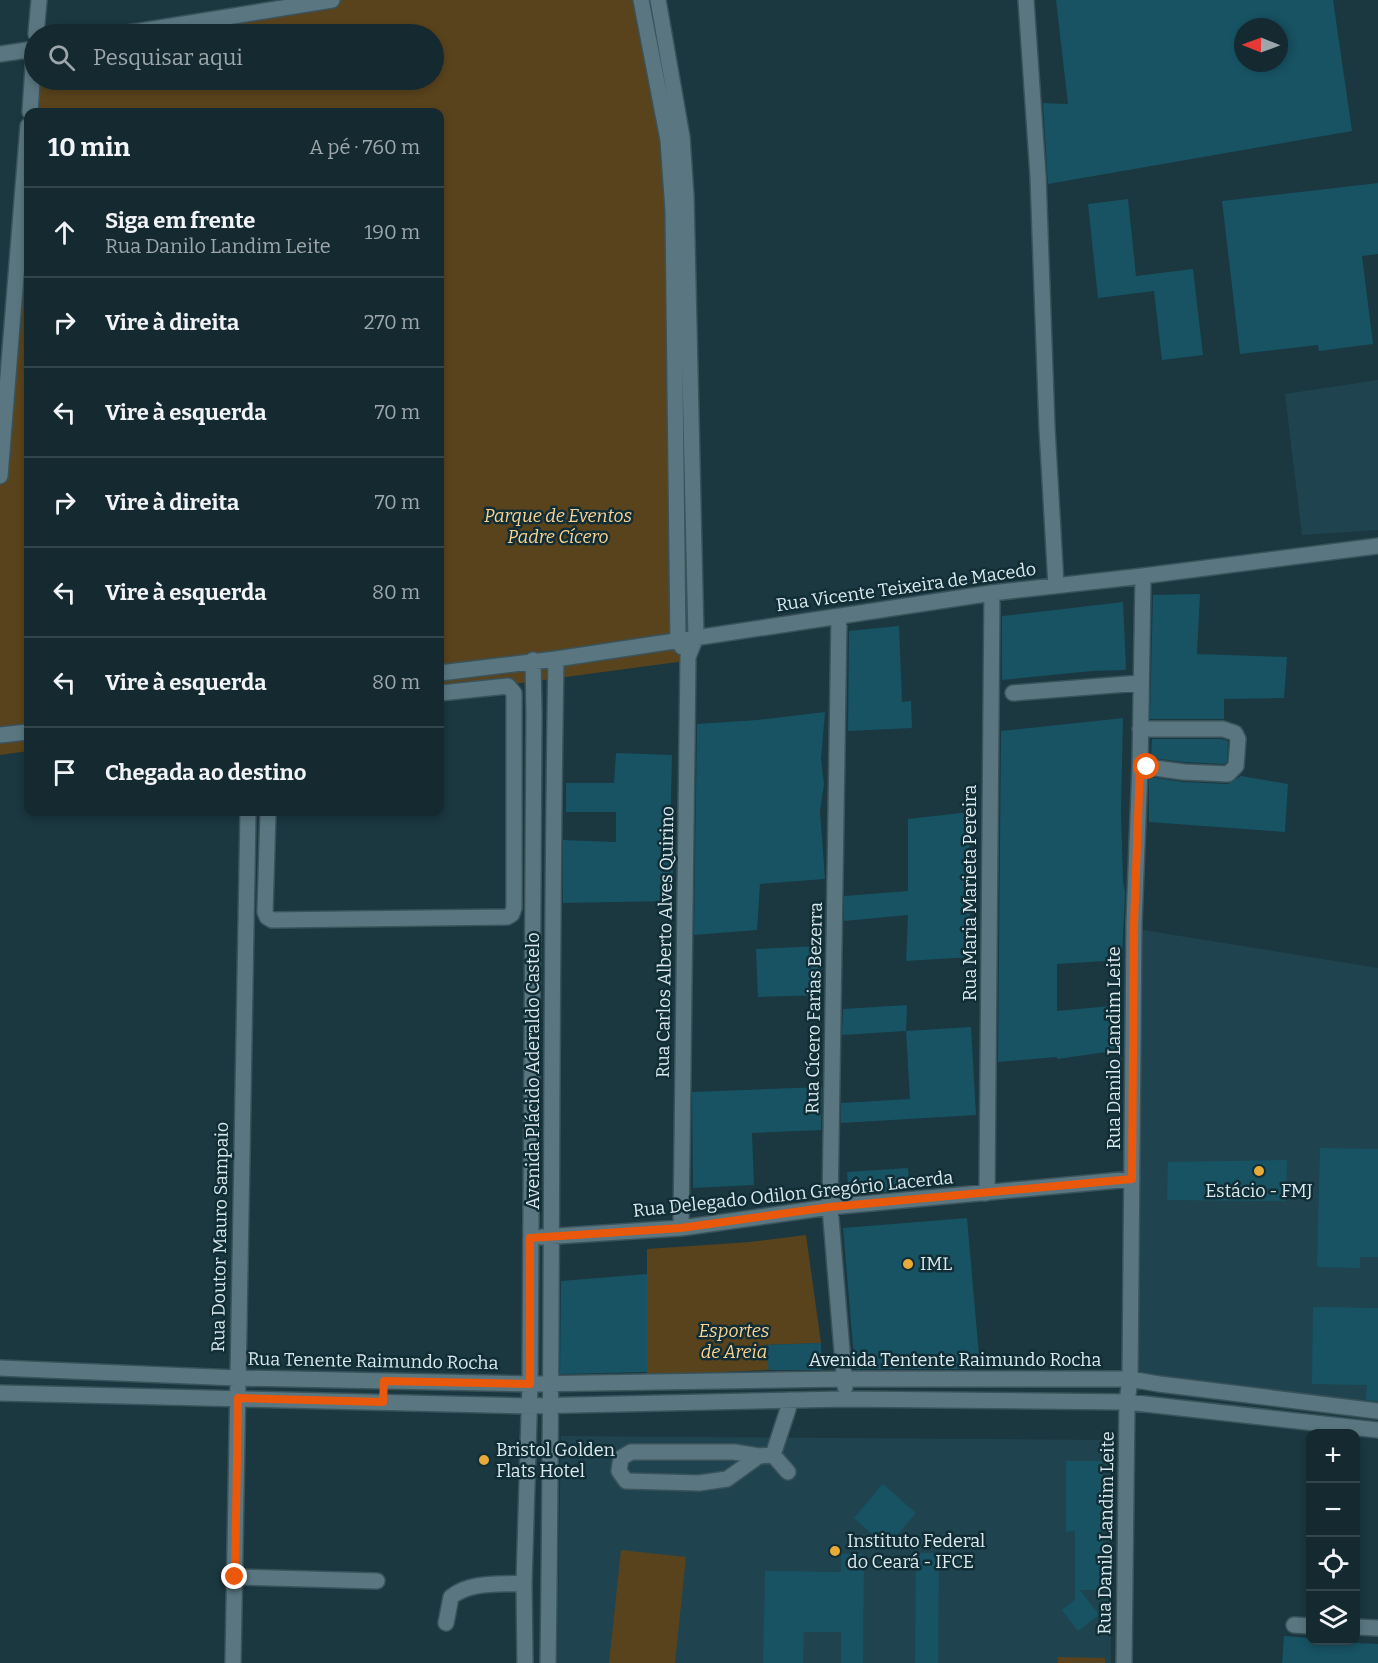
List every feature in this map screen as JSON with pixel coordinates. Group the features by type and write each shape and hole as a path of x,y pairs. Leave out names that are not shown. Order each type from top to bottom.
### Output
{"street":[{"path":"37,24 39,0"},
{"path":"184,24 332,0"},
{"path":"641,0 672,123 687,196 681,287 678,640 688,657"},
{"path":"658,0 672,123"},
{"path":"1026,0 1038,176 1047,429 1056,585"},
{"path":"0,54 24,51"},
{"path":"30,108 31,90"},
{"path":"0,474 24,176"},
{"path":"681,287 696,637 688,657"},
{"name":"Rua Vicente Teixeira de Macedo","path":"444,672 556,659 992,593 1378,546"},
{"name":"Rua Danilo Landim Leite","path":"1124,1663 1127,1402 1130,1378 1134,923 1140,766 1143,576"},
{"name":"Rua Maria Marieta Pereira","path":"987,1193 992,593"},
{"name":"Rua Cícero Farias Bezerra","path":"838,617 830,1207 845,1400"},
{"name":"Rua Carlos Alberto Alves Quirino","path":"681,1228 688,657"},
{"name":"Avenida Plácido Aderaldo Castelo","path":"548,1663 552,1405 551,1237 556,659"},
{"name":"Avenida Plácido Aderaldo Castelo","path":"525,1663 524,1583 530,1384 533,660"},
{"path":"1013,693 1140,683"},
{"path":"268,816 265,912 272,920 507,917 512,914 514,908 514,693 508,686 444,693"},
{"path":"1140,729 1223,729 1235,733 1238,738 1236,766 1228,774 1184,772 1140,766"},
{"path":"0,735 24,732"},
{"name":"Rua Doutor Mauro Sampaio","path":"233,1663 248,816"},
{"path":"533,911 553,911"},
{"name":"Rua Delegado Odilon Gregório Lacerda","path":"530,1238 681,1228 830,1207 1132,1179"},
{"name":"Rua Tenente Raimundo Rocha","path":"0,1368 237,1378 530,1384"},
{"name":"Avenida Tentente Raimundo Rocha","path":"530,1384 844,1379 1130,1378 1159,1384 1378,1411"},
{"path":"383,1402 384,1381"},
{"path":"0,1393 529,1406 791,1400 1127,1402 1378,1430"},
{"path":"788,1472 766,1456 734,1452 631,1452 621,1458 619,1471 626,1481 699,1483 727,1479 766,1456 791,1400"},
{"path":"235,1577 377,1581"},
{"path":"446,1623 451,1597 462,1589 474,1586 524,1583"},
{"path":"1294,1625 1306,1626"},
{"path":"1360,1627 1378,1628"}],"shaded area":[{"path":"1378,380 1378,530 1302,535 1285,394"},
{"name":"Estácio - FMJ","path":"1143,930 1378,968 1378,1405 1138,1373"},
{"name":"Instituto Federal do Ceará - IFCE","path":"561,1436 1110,1440 1111,1663 557,1663"}],"green space":[{"name":"Parque de Eventos Padre Cícero","path":"335,0 640,0 664,111 685,661 444,693 444,108 30,108 32,90 444,90 444,24 186,24"},
{"path":"24,172 24,752 0,755 0,482"},
{"name":"Esportes de Areia","path":"806,1235 821,1343 765,1345 769,1370 647,1375 647,1249 750,1242"},
{"path":"621,1550 686,1557 675,1663 609,1663"},
{"path":"1058,1657 1105,1658 1105,1663 1058,1663"}],"building":[{"path":"1056,0 1333,0 1352,131 1048,184 1043,103 1068,104"},
{"path":"1378,183 1378,254 1362,256 1373,344 1319,351 1318,345 1240,354 1222,201"},
{"path":"1128,199 1136,276 1193,269 1203,355 1162,360 1154,291 1098,298 1088,204"},
{"path":"1200,594 1197,654 1287,657 1284,698 1224,699 1224,719 1150,719 1153,595"},
{"path":"1123,602 1126,670 1002,680 1002,616"},
{"path":"899,626 902,702 911,701 912,728 848,731 849,631"},
{"path":"825,712 821,759 824,784 820,811 825,879 760,884 757,930 694,935 697,724"},
{"path":"1123,718 1121,811 1125,892 1122,960 1057,964 1057,1011 1121,1005 1121,1050 1057,1059 1057,1057 998,1062 1001,731"},
{"path":"1152,739 1221,739 1228,741 1227,762 1224,764 1185,762 1151,758"},
{"path":"616,753 672,755 671,901 563,903 563,840 616,842 616,812 566,812 566,783 614,783"},
{"path":"1241,776 1288,784 1285,832 1149,822 1149,777 1183,782 1228,784"},
{"path":"970,812 971,957 906,961 908,915 844,921 844,896 908,891 908,819"},
{"path":"820,946 821,995 758,997 756,949"},
{"path":"907,1005 906,1031 842,1035 843,1009"},
{"path":"971,1027 976,1115 841,1123 841,1103 910,1099 906,1031"},
{"path":"822,1087 821,1130 752,1133 754,1185 693,1188 692,1092"},
{"path":"1320,1148 1378,1149 1378,1257 1360,1257 1360,1268 1317,1267"},
{"path":"1287,1160 1286,1201 1167,1200 1168,1162"},
{"path":"908,1168 910,1190 849,1195 847,1172"},
{"name":"IML","path":"967,1218 980,1367 855,1369 843,1228"},
{"path":"647,1274 647,1372 560,1374 561,1281"},
{"path":"1313,1307 1378,1308 1378,1401 1366,1400 1367,1385 1312,1384"},
{"path":"821,1343 822,1370 769,1370 764,1345"},
{"path":"1066,1461 1102,1461 1103,1590 1080,1590 1099,1615 1078,1631 1062,1610 1075,1600 1075,1531 1066,1532"},
{"path":"883,1484 916,1513 887,1547 854,1518"},
{"path":"916,1553 939,1553 938,1663 915,1663"},
{"path":"841,1554 864,1554 863,1663 841,1663 841,1632 804,1632 803,1663 763,1663 765,1571 841,1572"},
{"path":"1284,1636 1306,1638 1306,1645 1378,1644 1378,1663 1282,1663"}],"place":[{"name":"Estácio - FMJ","path":"1259,1171"},
{"name":"IML","path":"908,1264"},
{"name":"Bristol Golden Flats Hotel","path":"484,1460"},
{"name":"Instituto Federal do Ceará - IFCE","path":"835,1551"}],"route":[{"path":"235,1577 238,1398 383,1402 384,1381 530,1384 530,1238 681,1228 830,1207 1132,1179 1134,923 1140,766 1147,767"}]}
